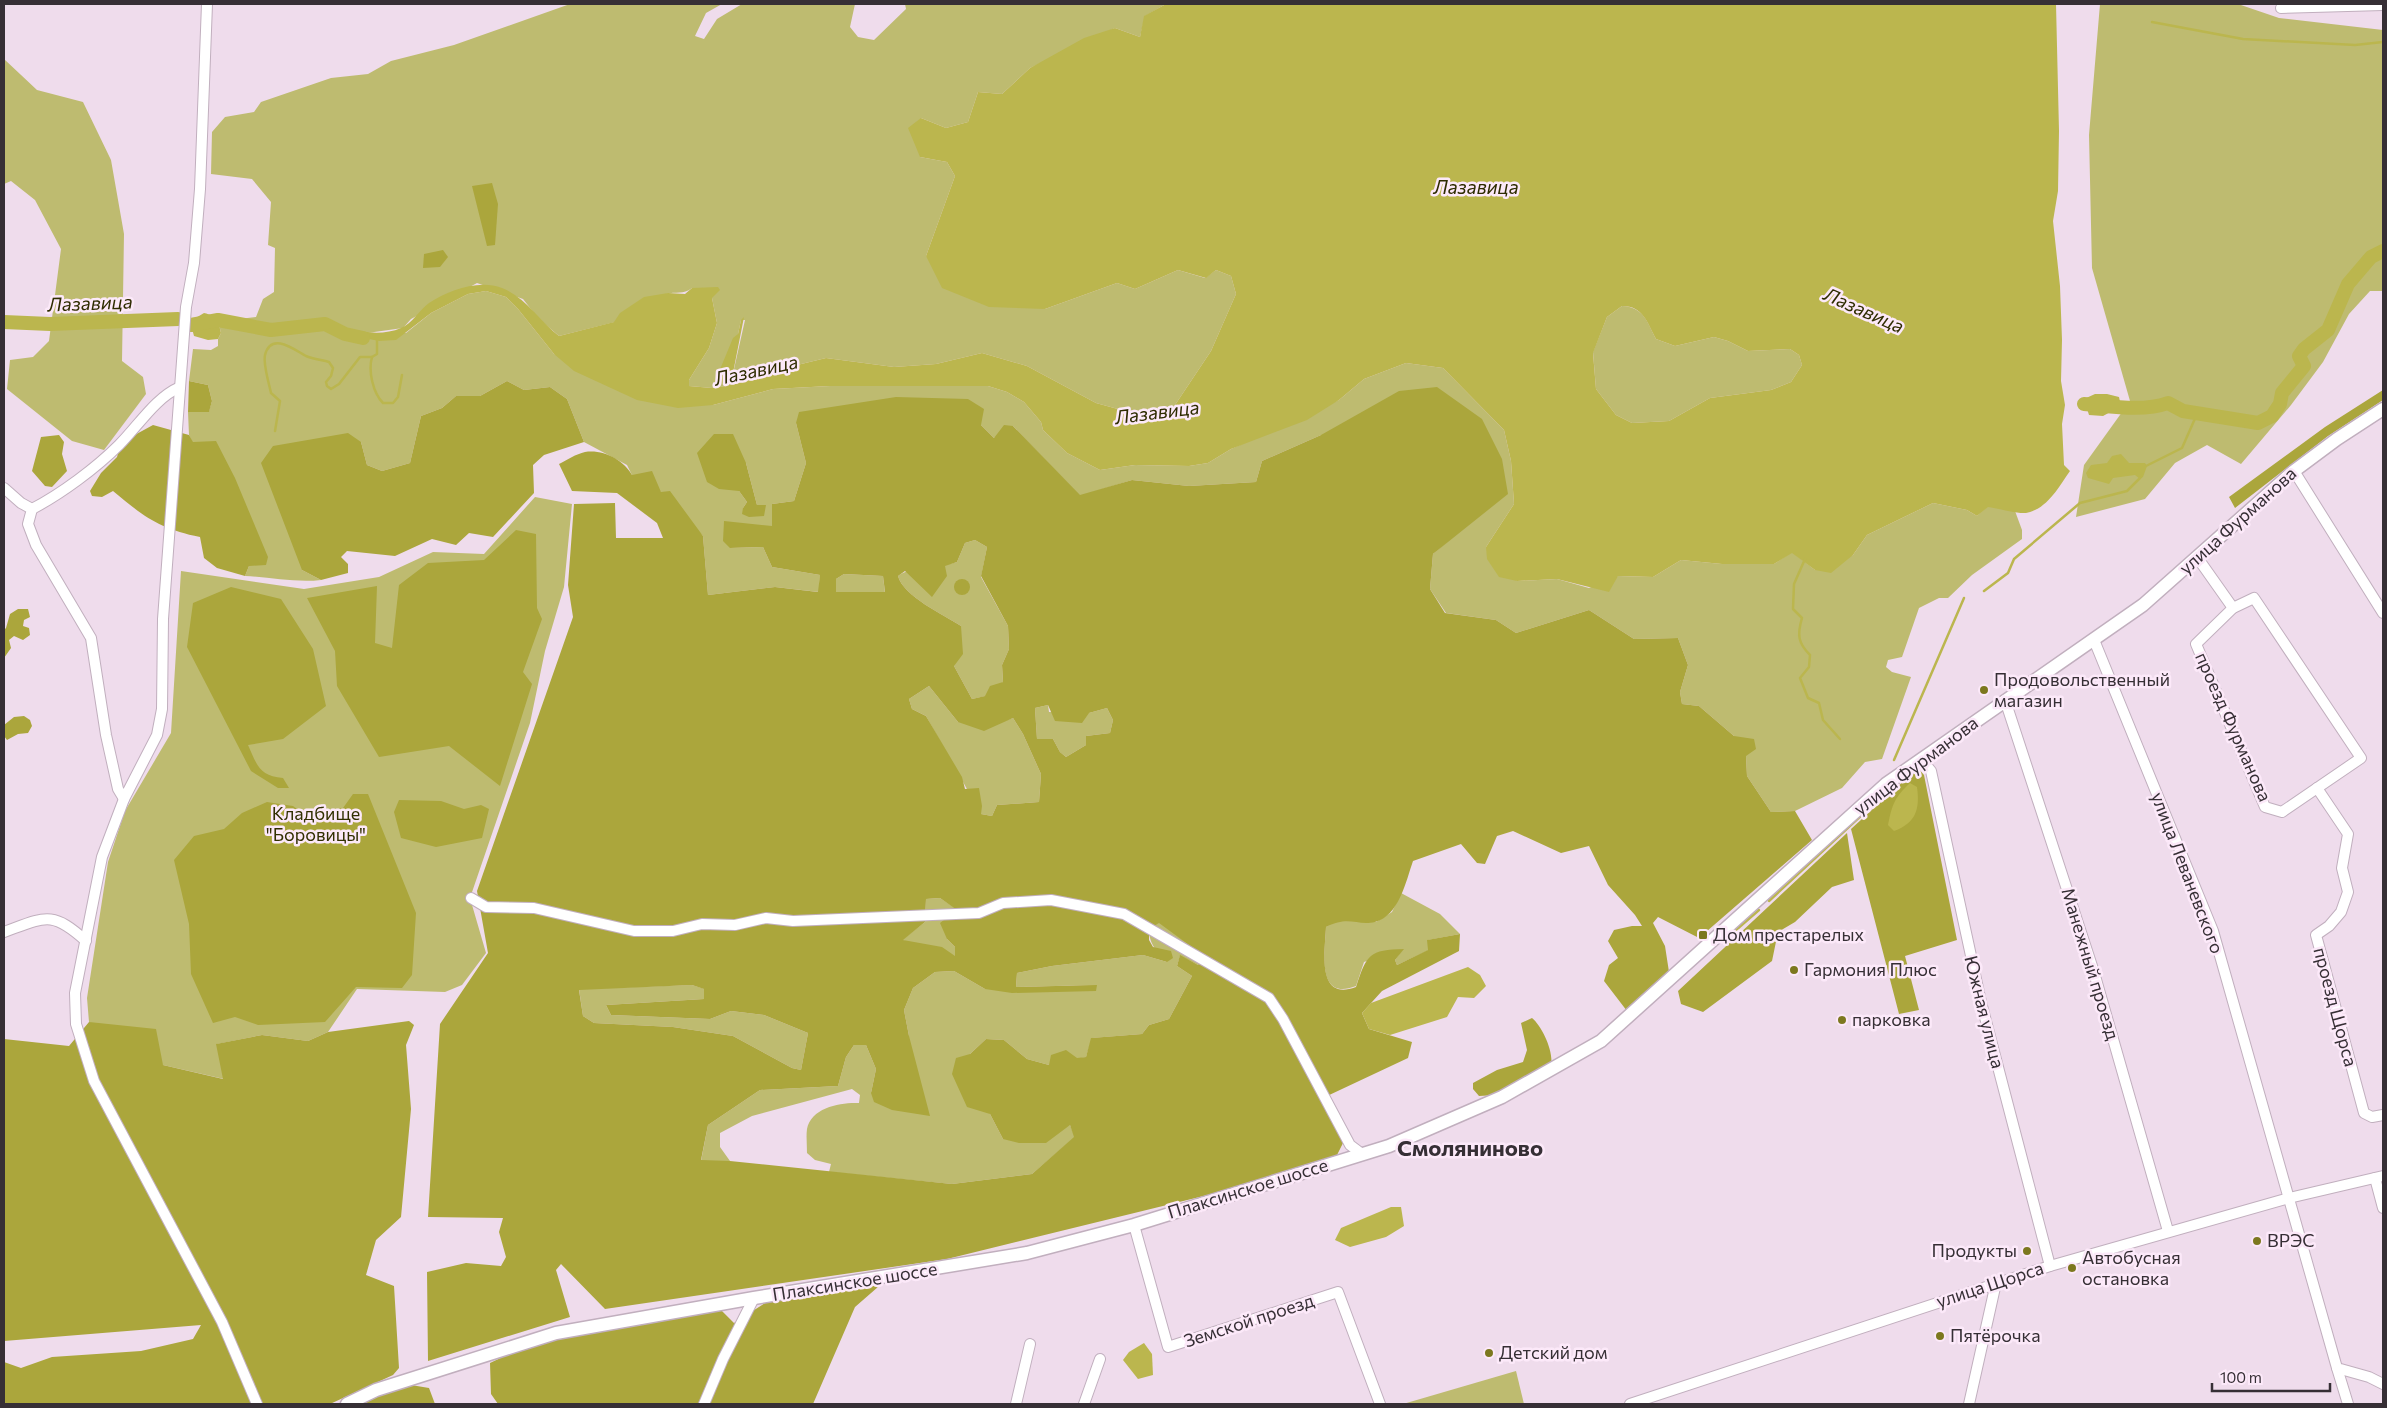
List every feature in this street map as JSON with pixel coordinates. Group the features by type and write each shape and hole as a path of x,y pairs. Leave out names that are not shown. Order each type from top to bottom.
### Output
{"main road":[{"name":"улица Фурманова","path":"1362,1154 1427,1131 1502,1097 1601,1041 1879,791 1921,759 2143,605 2294,471 2382,413"},
{"name":"Плаксинское шоссе","path":"347,1404 376,1390 556,1333 1027,1253 1134,1225 1362,1154"}],"street":[{"path":"207,4 200,189 194,263 186,307 162,619 162,709 157,735 124,799 102,857 75,992 76,1024 94,1081 222,1322 257,1404"},
{"path":"2282,8 2383,5"},
{"path":"124,799 118,789 106,735 91,638 36,545 28,524 32,509 49,500 118,446 168,392 180,387"},
{"path":"2294,471 2383,614"},
{"path":"4,488 21,503 32,509"},
{"path":"2197,557 2233,608"},
{"name":"проезд Фурманова","path":"2254,598 2361,758 2317,788 2282,812 2265,807 2196,644 2233,608 2254,598"},
{"name":"улица Леваневского","path":"2094,640 2213,931 2336,1368 2348,1404"},
{"name":"Манежный проезд","path":"2005,700 2093,969 2168,1231"},
{"name":"Южная улица","path":"1921,759 1931,771 1981,1002 2050,1266"},
{"name":"проезд Щорса","path":"2317,788 2348,834 2342,868 2348,892 2341,912 2329,926 2316,935 2364,1113 2372,1117 2383,1115"},
{"path":"471,898 486,907 534,908 634,931 674,930 702,924 735,925 766,918 793,922 979,913 1002,903 1052,900 1124,914 1269,998 1350,1145 1362,1154"},
{"path":"4,932 49,918 67,924 86,941"},
{"path":"2379,1177 2383,1208"},
{"name":"улица Щорса","path":"1630,1404 2050,1266 2289,1198 2379,1177"},
{"name":"Земской проезд","path":"1134,1225 1168,1347 1338,1292 1380,1404"},
{"path":"1969,1404 1996,1283"},
{"path":"704,1404 723,1359 754,1298"},
{"path":"1016,1404 1030,1344"},
{"path":"1084,1404 1100,1359"},
{"path":"2336,1368 2383,1384"}],"green space":[{"path":"570,4 722,4 706,13 695,36 704,39 717,19 742,4 855,4 850,27 858,37 874,40 906,9 905,4 1166,4 1145,16 1140,37 1115,28 1030,68 1002,94 978,92 968,122 946,128 921,118 920,157 947,162 955,176 926,256 1045,309 1117,283 1135,289 1178,270 1205,278 1216,270 1231,276 1236,294 1211,351 1173,408 1136,414 1096,403 1027,366 982,353 936,364 894,367 826,358 735,380 732,378 745,320 741,320 727,386 712,388 689,386 689,380 709,348 717,323 712,298 692,288 652,298 638,304 624,312 615,322 559,336 538,318 523,299 477,283 411,319 403,328 367,333 349,329 346,334 406,333 431,313 468,294 486,291 506,297 554,354 713,405 773,389 830,386 988,386 1007,392 1024,402 1041,422 1043,430 1067,453 1100,470 1135,465 1189,466 1208,463 1231,449 1339,400 1364,379 1406,363 1443,368 1504,430 1511,461 1514,504 1486,547 1517,581 1557,579 1589,588 1618,576 1653,577 1681,560 1722,564 1774,564 1792,552 1815,570 1853,555 1867,535 1933,503 1967,510 1977,516 1988,506 2015,511 2022,530 2022,539 1972,575 1948,598 1939,598 1919,608 1902,657 1888,660 1886,667 1892,672 1911,677 1882,759 1865,762 1842,788 1795,811 1771,812 1747,776 1746,756 1734,736 1699,706 1682,704 1680,692 1688,665 1678,638 1634,639 1589,610 1516,633 1496,620 1446,613 1430,589 1433,554 1455,535 1321,435 1262,461 1256,482 1189,486 1132,480 1080,496 1013,426 994,438 981,425 796,423 806,463 794,501 772,504 773,526 730,548 763,547 772,567 820,575 819,592 775,587 708,595 703,536 661,492 632,475 627,465 584,442 567,399 550,387 524,390 507,381 480,396 456,396 442,408 421,416 410,463 382,471 367,465 361,442 302,570 321,580 245,576 249,566 189,435 188,412 209,411 212,401 208,385 189,381 193,349 211,350 218,346 218,339 221,333 218,320 214,316 239,319 256,317 263,299 274,292 275,248 268,245 271,202 252,179 211,174 212,132 225,117 254,112 261,102 331,78 368,74 391,61 454,45","holes":["746,463 757,505 766,505 743,508 747,502 739,491"]},
{"path":"2100,4 2238,4 2279,18 2383,30 2383,291 2370,291 2349,314 2323,362 2291,405 2241,464 2207,445 2175,463 2145,499 2076,517 2084,465 2130,401 2092,268 2089,135"},
{"path":"4,59 37,90 83,102 111,160 124,234 122,361 143,377 146,394 104,450 72,441 7,389 10,360 33,357 49,341 61,249 35,200 11,181 4,184"},
{"path":"492,183 498,204 495,245 487,246 472,186"},
{"path":"443,250 448,257 440,267 423,268 424,254"},
{"path":"1622,306 1640,312 1656,339 1675,346 1714,337 1728,341 1748,351 1790,349 1799,355 1802,365 1791,382 1771,390 1710,398 1669,421 1632,423 1616,415 1596,389 1593,352 1607,317"},
{"path":"189,381 208,385 212,401 209,412 188,412"},
{"path":"507,381 524,390 550,387 567,399 584,442 544,455 533,465 534,493 493,537 469,533 456,545 432,539 395,556 347,551 341,557 348,564 348,573 321,580 302,570 261,463 273,446 348,433 361,442 367,465 382,471 410,463 421,416 442,408 456,396 480,396"},
{"path":"1437,387 1482,419 1502,459 1508,494 1433,554 1430,589 1445,613 1496,620 1516,633 1589,610 1634,639 1678,638 1688,665 1680,692 1682,704 1699,706 1734,736 1754,739 1756,749 1746,756 1747,776 1771,812 1795,811 1812,840 1699,938 1658,917 1653,923 1665,946 1669,972 1627,1011 1604,981 1609,965 1618,958 1608,941 1614,930 1642,926 1635,915 1608,885 1589,846 1561,853 1513,831 1497,836 1485,864 1477,863 1461,844 1413,861 1404,888 1390,913 1375,922 1347,921 1326,927 1325,960 1329,981 1334,987 1343,990 1356,987 1363,967 1371,956 1383,951 1404,949 1395,960 1397,965 1428,950 1427,940 1460,934 1459,951 1382,991 1362,1013 1369,1029 1412,1042 1408,1058 1325,1097 1344,1141 1337,1155 1314,1169 947,1259 605,1309 561,1264 556,1270 570,1317 428,1361 427,1272 466,1263 501,1266 506,1257 499,1232 503,1218 428,1217 440,1024 488,953 477,891 573,617 568,585 574,504 615,503 616,538 663,538 657,523 617,493 572,491 559,464 578,454 599,452 618,460 632,475 652,471 661,492 670,491 703,536 708,595 775,587 818,592 820,575 772,567 763,547 730,548 723,541 724,521 772,526 772,504 794,501 806,463 796,423 799,412 896,397 968,399 984,409 981,425 994,438 1004,425 1013,426 1080,495 1132,480 1189,486 1256,482 1262,461 1321,435 1399,391","holes":["975,540 987,547 981,576 1008,626 1009,649 1002,665 1003,682 990,686 985,696 972,699 954,666 963,654 961,626 916,598 901,583 898,576 905,571 932,597 947,576 945,566 957,562 965,543","844,574 883,576 885,592 836,592 836,579","929,686 958,722 984,731 1013,718 1023,734 1041,774 1039,802 997,805 992,816 981,814 982,806 979,788 965,789 962,777 926,716 912,709 909,699","1048,705 1055,721 1082,723 1089,713 1107,708 1113,720 1110,733 1086,736 1086,745 1066,757 1060,752 1053,739 1037,739 1035,708","940,898 957,910 940,923 947,939 955,947 955,956 942,947 903,940 925,922 926,899","1159,923 1204,956 1198,965 1180,955 1177,966 1192,976 1169,1019 1149,1025 1142,1034 1091,1038 1086,1057 1077,1058 1066,1050 1051,1055 1049,1065 1027,1059 1004,1040 986,1039 970,1054 956,1058 952,1074 967,1107 990,1114 1003,1139 1019,1143 1046,1143 1070,1125 1074,1137 1032,1174 952,1184 730,1161 701,1160 708,1125 760,1090 838,1086 846,1057 854,1045 866,1045 876,1069 871,1093 874,1102 892,1110 930,1116 904,1010 913,988 935,972 954,971 985,989 1012,993 1096,991 1097,985 1016,987 1017,973 1052,966 1143,955 1167,962 1173,958 1171,951 1153,947 1149,940 1149,929","692,985 704,989 704,999 606,1005 611,1015 710,1019 731,1011 764,1015 808,1033 801,1070 792,1068 733,1036 673,1027 594,1023 583,1016 579,990"]},
{"path":"2383,390 2383,400 2328,436 2235,508 2229,497 2325,427"},
{"path":"153,425 189,435 193,442 216,441 235,478 268,557 266,565 249,566 245,576 217,568 204,558 200,537 174,530 153,521 113,491 102,497 92,496 90,491 101,473 117,457 119,450 131,437"},
{"path":"714,434 733,434 746,463 757,505 766,505 764,516 749,517 742,514 747,502 739,491 719,489 707,482 697,453"},
{"path":"59,435 64,442 62,454 67,471 52,487 45,486 32,471 41,437"},
{"name":"Кладбище \"Боровицы\"","path":"535,497 572,504 564,587 545,651 530,723 470,898 486,953 462,985 445,992 357,989 328,1032 308,1041 262,1035 217,1044 224,1079 163,1065 89,1022 87,998 108,862 125,811 171,733 181,571 304,589 379,577 433,552 484,554"},
{"path":"516,530 536,534 537,608 542,619 523,672 532,684 500,786 449,746 379,757 337,686 335,651 307,598 377,586 375,643 392,648 399,585 428,563 484,560"},
{"path":"975,540 987,547 981,577 1008,626 1009,649 1002,665 1003,682 986,696 972,699 954,666 961,626 916,598 901,583 898,576 904,572 919,568 957,562 965,543"},
{"path":"844,574 883,576 885,593 836,592 836,579"},
{"path":"962,579 970,587 962,595 954,587"},
{"path":"231,587 281,599 313,649 326,706 283,739 248,745 260,768 269,775 283,778 289,788 278,788 251,771 187,647 193,603"},
{"path":"18,609 28,609 30,617 24,620 23,626 29,628 30,635 23,640 14,636 9,640 11,648 4,658 4,630 10,614"},
{"path":"929,686 958,722 1001,722 1013,718 1023,734 1041,774 1039,802 997,805 992,816 981,814 926,716 912,709 909,699"},
{"path":"1048,705 1049,712 1089,713 1107,708 1113,720 1110,733 1086,736 1086,745 1066,757 1060,752 1053,739 1037,739 1035,708"},
{"path":"24,716 30,720 32,726 28,733 18,734 7,740 4,736 4,725 14,717"},
{"path":"1918,768 1924,775 1957,940 1905,956 1919,1010 1899,1014 1851,829"},
{"path":"353,794 368,794 416,913 412,975 402,988 356,987 325,1022 258,1025 235,1017 213,1023 191,974 189,924 174,860 194,836 224,829 242,813 267,802 293,806 306,816 343,808"},
{"path":"399,800 441,801 464,809 481,805 489,809 482,838 436,847 401,838 394,812"},
{"path":"1847,833 1854,880 1832,887 1795,922 1778,932 1772,961 1703,1012 1681,1004 1678,991"},
{"path":"1401,893 1440,914 1460,934 1428,940 1429,950 1397,965 1395,960 1403,949 1364,962 1356,986 1343,989 1334,987 1329,981 1326,972 1326,927 1339,920 1376,922 1392,912"},
{"path":"940,898 958,910 947,939 955,947 955,957 902,940 925,922 926,899"},
{"path":"1159,922 1205,956 1198,965 1180,956 1177,966 1192,976 1169,1019 1149,1025 1142,1034 1092,1038 1086,1057 1049,1065 1027,1059 1004,1040 986,1039 970,1054 990,1114 1003,1139 1070,1125 1075,1137 1032,1174 952,1184 829,1172 831,1164 815,1160 807,1153 807,1129 814,1116 828,1107 859,1103 860,1095 852,1089 752,1116 720,1133 720,1147 730,1161 701,1161 708,1125 760,1090 838,1086 846,1057 854,1045 866,1045 876,1069 871,1093 909,1036 904,1010 913,988 935,972 954,971 985,989 1096,985 1016,987 1017,973 1052,966 1143,955 1167,962 1154,947 1149,935 1149,929"},
{"path":"692,985 705,989 704,999 606,1005 611,1015 710,1019 731,1011 764,1015 808,1033 801,1070 792,1068 733,1036 673,1027 594,1023 583,1016 579,989"},
{"path":"1532,1018 1540,1027 1546,1040 1551,1053 1551,1065 1496,1095 1479,1096 1473,1089 1473,1083 1497,1070 1523,1062 1527,1050 1521,1023"},
{"path":"409,1021 414,1025 406,1045 411,1109 401,1217 376,1240 366,1275 394,1286 399,1368 393,1375 330,1404 4,1404 4,1362 21,1368 52,1357 141,1351 193,1339 201,1325 4,1341 4,1039 69,1046 89,1022 156,1029 163,1065 223,1079 216,1044 262,1035 308,1041 328,1032"},
{"path":"886,1280 855,1307 813,1404 498,1404 491,1394 490,1363 524,1347 598,1330 720,1309 734,1323 765,1303"},
{"path":"1516,1371 1524,1404 1403,1404"},
{"path":"411,1385 429,1388 435,1404 361,1404 378,1395"}],"water":[{"name":"Лазавица","path":"1166,4 2056,4 2059,131 2058,191 2053,221 2060,286 2061,381 2065,405 2062,424 2064,465 2070,471 2047,502 2034,511 2026,513 1988,507 1977,516 1967,510 1933,503 1867,535 1853,555 1831,573 1815,570 1792,553 1774,564 1722,564 1681,560 1653,577 1618,576 1609,592 1557,579 1517,581 1499,577 1487,559 1486,547 1514,504 1511,461 1504,430 1443,368 1406,363 1364,379 1339,400 1307,420 1231,449 1208,463 1189,466 1135,465 1100,470 1067,453 1043,430 1041,422 1024,402 1007,392 988,386 830,386 773,389 713,405 678,408 637,400 574,371 554,354 506,297 486,291 468,294 431,313 396,340 379,341 345,334 349,329 375,333 389,332 401,328 437,298 455,290 474,285 493,286 510,292 525,303 559,336 614,322 620,313 644,297 668,293 685,294 692,288 718,287 720,290 712,298 717,323 709,348 689,380 689,386 712,388 726,386 716,379 733,338 738,334 741,320 744,317 732,378 735,380 826,358 894,367 936,364 982,353 1027,366 1096,403 1136,414 1173,408 1211,351 1236,294 1231,276 1216,270 1206,278 1178,270 1135,289 1117,283 1045,309 989,307 942,288 926,256 955,176 947,162 920,157 908,128 921,118 946,128 968,122 978,92 1002,94 1030,68 1084,38 1115,28 1140,37 1144,16","holes":["1622,306 1629,307 1644,316 1656,339 1675,346 1714,337 1728,341 1748,351 1790,349 1799,355 1802,365 1791,382 1771,390 1710,398 1669,421 1632,423 1616,415 1596,389 1593,353 1607,317"]},
{"path":"204,313 214,317 218,322 221,333 218,339 208,340 194,336 191,325 194,319"},
{"path":"2095,394 2119,397 2122,411 2114,410 2103,416 2089,415 2084,399"},
{"path":"2121,454 2129,463 2145,463 2147,466 2143,477 2140,479 2135,475 2113,478 2109,484 2088,478 2086,473 2091,465 2107,463 2112,456"},
{"path":"1910,783 1917,787 1918,802 1915,814 1907,824 1894,831 1888,825 1893,806"},
{"path":"1468,967 1480,975 1486,986 1474,998 1458,997 1447,1017 1390,1035 1369,1029 1362,1013 1371,1003"},
{"path":"1391,1207 1401,1207 1404,1226 1386,1237 1350,1247 1335,1240 1341,1228"},
{"path":"1144,1343 1152,1354 1153,1375 1138,1379 1123,1360 1129,1352"}],"waterway":[{"path":"2152,22 2243,39 2355,45 2383,42"},
{"name":"Лазавица","path":"2084,404 2137,408 2168,403 2183,411 2258,423 2272,416 2280,404 2282,393 2304,366 2299,356 2304,349 2328,330 2348,284 2371,257 2383,251"},
{"name":"Лазавица","path":"4,322 50,324 178,319"},
{"name":"Лазавица","path":"191,325 218,320 271,330 325,324 345,334 363,338"},
{"path":"275,431 280,401 271,393 265,364 265,355 272,344 284,344 306,356 329,362 333,368 331,376 326,382 327,386 331,389 339,384 360,357 372,357 377,354 377,339"},
{"path":"372,357 372,382 376,394 383,403 393,403 398,397 402,375"},
{"path":"2146,466 2182,448 2197,414"},
{"path":"1984,591 2008,573 2014,559 2080,503 2127,491 2140,478"},
{"path":"1805,559 1794,584 1793,609 1802,618 1799,629 1801,643 1810,655 1809,667 1800,678 1808,698 1819,703 1823,720 1840,739"},
{"path":"1894,760 1964,598"},
{"path":"1769,901 1893,786"},
{"path":"1736,930 1759,910"}],"place":[{"name":"Продовольственный магазин","path":"1984,690"},
{"name":"Дом престарелых","path":"1703,935"},
{"name":"Гармония Плюс","path":"1794,970"},
{"name":"парковка","path":"1842,1020"},
{"name":"ВРЭС","path":"2257,1241"},
{"name":"Продукты","path":"2027,1251"},
{"name":"Автобусная остановка","path":"2072,1268"},
{"name":"Пятёрочка","path":"1940,1336"},
{"name":"Детский дом","path":"1489,1353"}],"district":[{"name":"Смоляниново","path":"1470,1148"}]}
